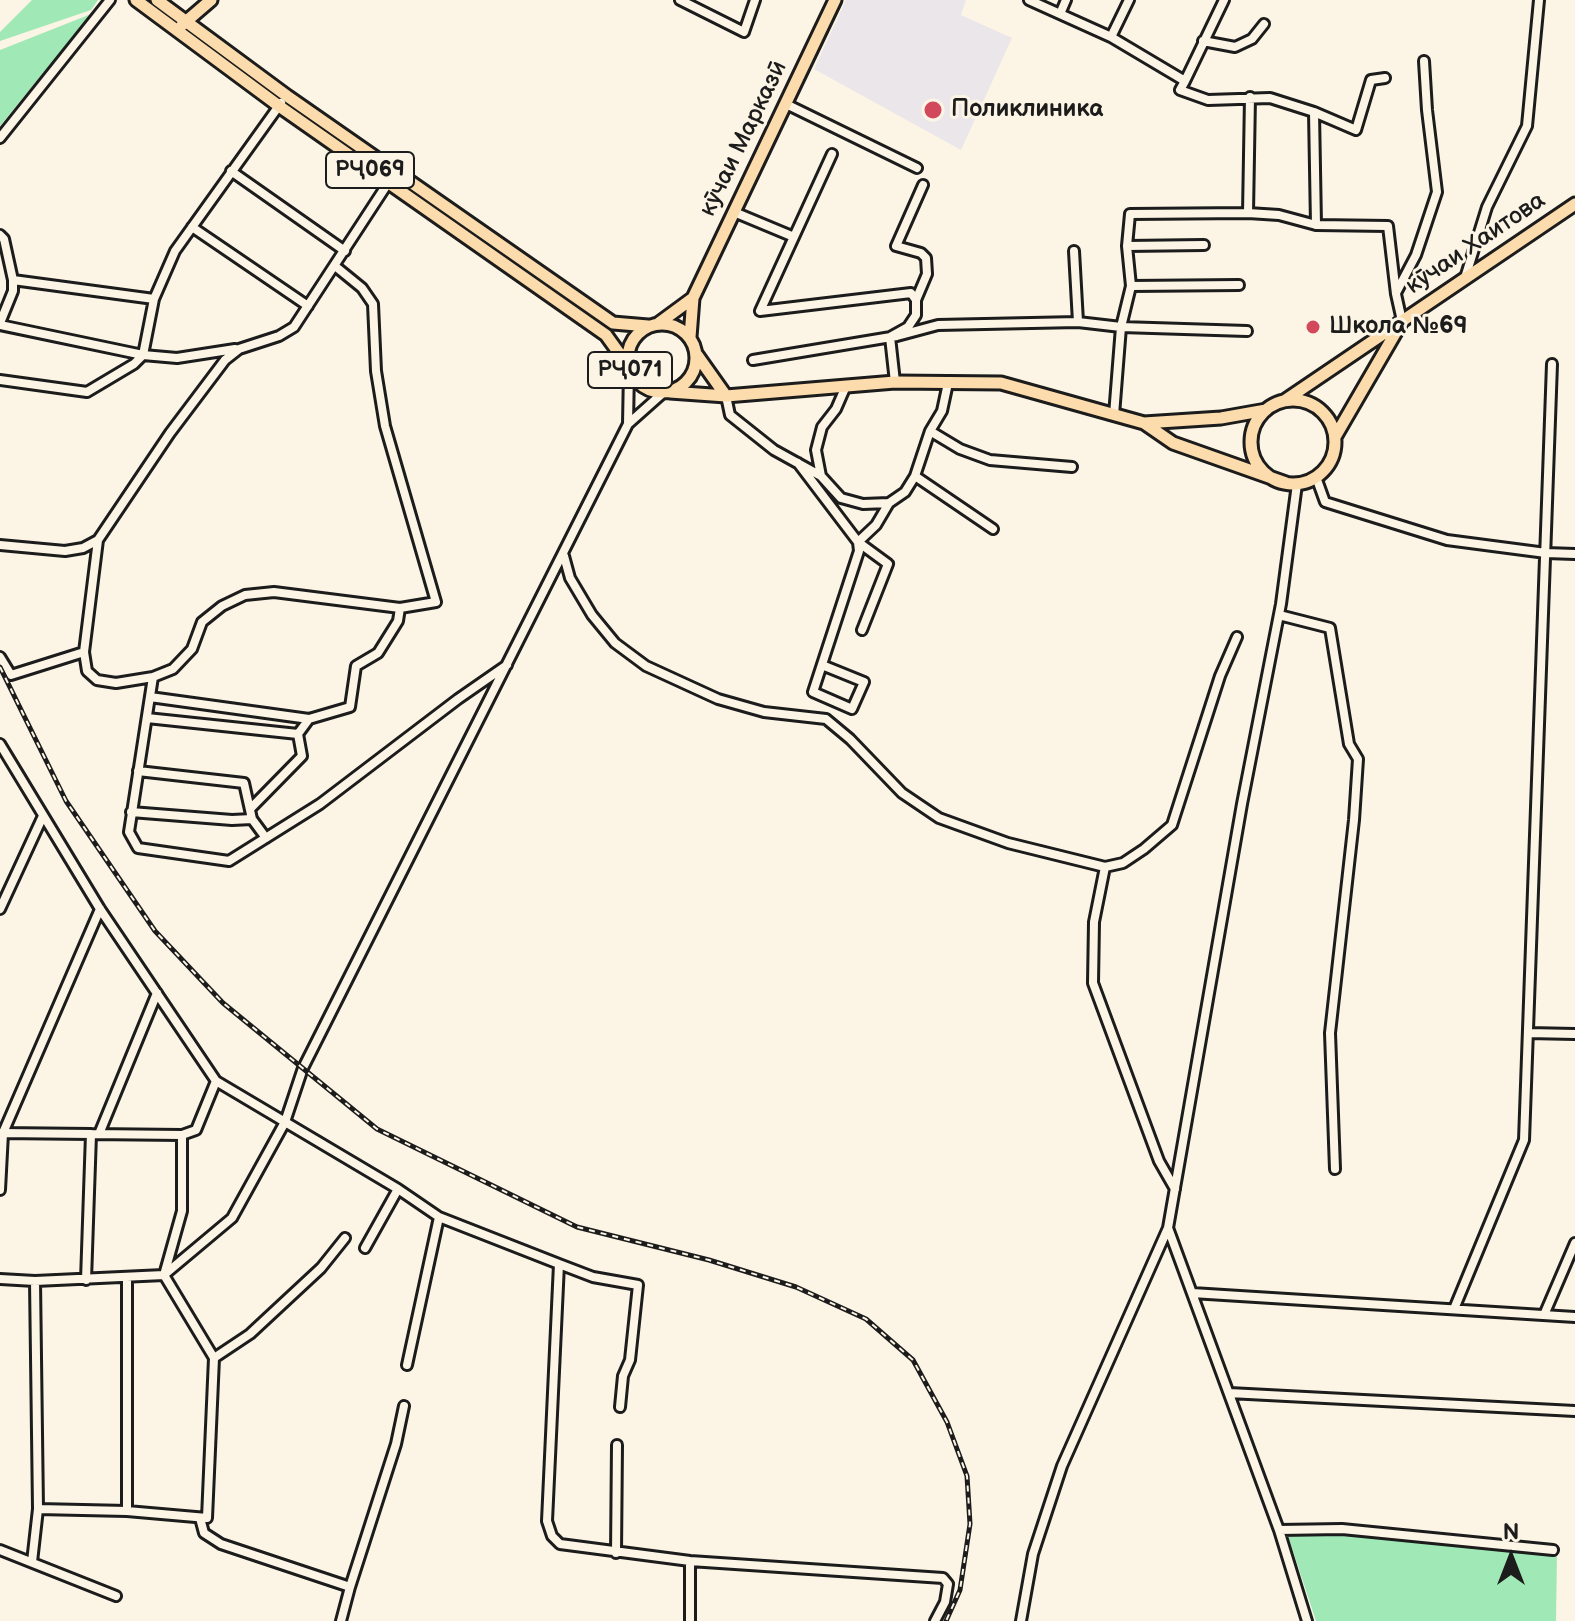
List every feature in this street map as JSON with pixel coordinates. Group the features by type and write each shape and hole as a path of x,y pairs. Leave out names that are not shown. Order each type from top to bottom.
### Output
{"main road":[{"name":"РҶ069","path":"136,0 392,178 606,335 629,368"},
{"name":"РҶ069","path":"157,0 283,101"},
{"path":"175,30 211,0"},
{"name":"кӯчаи Марказӣ","path":"693,298 835,0"},
{"name":"РҶ069","path":"392,178 613,323 654,325"},
{"name":"кӯчаи Хаитова","path":"1144,423 1221,418 1267,409 1284,401 1575,204"},
{"path":"654,325 693,298"},
{"path":"690,337 693,298"},
{"path":"1267,409 1253,432 1255,459 1262,470 1273,479 1291,484 1316,477 1331,460 1335,437 1402,321"},
{"name":"РҶ071","path":"654,325 681,329 690,337 697,355 696,365 687,382 667,392 643,387 629,368 629,348 640,331 654,325"},
{"path":"697,355 726,396"},
{"path":"667,392 726,396 895,382 1001,383 1144,423 1173,443 1291,484"},
{"path":"1284,401 1298,400 1323,412 1335,437"}],"street":[{"path":"0,138 110,0"},
{"path":"680,0 744,32 755,0"},
{"path":"1029,0 1111,37 1185,81"},
{"path":"1060,14 1066,0"},
{"path":"1111,37 1129,0"},
{"path":"1224,0 1180,90 1208,100 1270,98 1356,130 1371,80 1385,78"},
{"path":"1465,278 1487,207 1527,126 1539,0"},
{"path":"1203,41 1235,47 1252,39 1264,24"},
{"path":"1396,294 1416,255 1437,192 1424,61"},
{"path":"1248,213 1250,97"},
{"path":"0,380 87,392 134,364 143,355 154,299 175,251 283,101"},
{"path":"786,104 917,168"},
{"path":"1314,112 1316,225"},
{"path":"832,154 760,311 911,293 916,300"},
{"path":"231,171 345,251"},
{"path":"0,235 4,239 13,291 0,324 143,355 177,358 239,349 279,336 294,327 392,178"},
{"path":"890,337 908,327 916,315 916,300 927,274 926,258 921,253 896,246 923,185"},
{"path":"734,212 794,237"},
{"path":"1114,415 1121,327 1131,286 1127,246 1130,214 1248,213 1279,215 1316,225 1388,226 1402,321"},
{"path":"192,227 308,306"},
{"path":"1127,246 1204,245"},
{"path":"1074,251 1078,322"},
{"path":"239,349 225,360 170,433 98,540 84,652 87,671 97,680 116,683 153,677 173,669 192,649 202,622 222,606 245,595 274,592 400,608 436,602 385,426 376,371 373,304 362,288 335,266"},
{"path":"13,280 154,299"},
{"path":"1131,286 1239,285"},
{"path":"753,360 890,337 938,325 1078,322 1121,327 1247,331"},
{"path":"890,337 895,382"},
{"path":"1454,1309 1524,1140 1552,364"},
{"path":"628,424 629,368"},
{"path":"858,542 876,525 889,503 905,492 915,476 930,431 942,411 948,383"},
{"path":"821,476 816,450 822,427 836,409 846,386"},
{"path":"0,1279 127,1279 164,1275 232,1218 285,1122 303,1068 628,424 667,392"},
{"path":"726,396 730,415 774,450 821,476 841,498 863,504 889,503"},
{"path":"930,431 960,449 990,460 1072,467"},
{"path":"798,463 858,542 888,564 862,630"},
{"path":"915,476 993,529"},
{"path":"1316,477 1325,502 1447,540 1575,554"},
{"path":"1021,1621 1033,1554 1062,1466 1168,1228 1242,804 1279,615 1291,484"},
{"path":"0,545 65,551 83,548 98,540"},
{"path":"822,665 864,682 852,709 813,692 859,551 858,542"},
{"path":"564,555 570,578 592,615 615,643 646,666 718,699 764,712 826,719 850,739 902,793 939,818 1008,843 1105,867 1123,863 1172,825 1220,676 1237,637"},
{"path":"150,697 309,719 350,707 356,666 378,653 398,621 400,608"},
{"path":"1279,615 1330,628 1349,744 1358,759 1330,1033 1335,1169"},
{"path":"0,657 11,675 84,652"},
{"path":"153,677 129,832 138,848 229,861 320,804 508,664"},
{"path":"147,718 298,734"},
{"path":"131,812 232,820 251,814 302,756 298,734 309,719"},
{"path":"0,744 100,909 216,1081 398,1189 439,1217 593,1277 638,1285 630,1360 623,1376 620,1407"},
{"path":"138,771 244,783 251,814 266,838"},
{"path":"0,909 43,816"},
{"path":"1105,867 1094,922 1093,983 1159,1161 1175,1190"},
{"path":"0,876 12,881"},
{"path":"0,1190 2,1133 100,909"},
{"path":"86,1280 95,1134 157,993"},
{"path":"1528,1033 1575,1034"},
{"path":"2,1133 182,1135 196,1130 216,1081"},
{"path":"38,1509 127,1511 207,1518 214,1358 164,1275 182,1211 182,1135"},
{"path":"365,1248 398,1189"},
{"path":"407,1365 439,1217"},
{"path":"1168,1228 1279,1530 1307,1621"},
{"path":"214,1358 250,1334 321,1268 345,1238"},
{"path":"1544,1315 1575,1243"},
{"path":"559,1264 547,1521 552,1536 560,1544 690,1561 943,1578 948,1584 945,1602 935,1621"},
{"path":"127,1279 127,1511"},
{"path":"32,1562 38,1509 35,1281"},
{"path":"1192,1293 1575,1317"},
{"path":"1229,1393 1575,1411"},
{"path":"341,1621 396,1444 404,1406"},
{"path":"616,1553 617,1445"},
{"path":"200,1518 204,1533 221,1544 350,1587"},
{"path":"1279,1530 1342,1529 1553,1550"},
{"path":"0,1550 116,1596"},
{"path":"690,1561 690,1621"}],"shaded area":[{"name":"Поликлиника","path":"846,0 966,0 961,15 1012,38 961,150 814,69"}],"green space":[{"path":"32,0 98,0 91,10 0,41 0,32"},
{"path":"91,14 0,126 0,50"},
{"path":"1287,1533 1336,1534 1557,1554 1556,1621 1316,1621"}],"railway":[{"path":"0,667 66,801 155,931 223,1003 377,1129 577,1227 709,1260 796,1287 866,1319 913,1360 947,1422 967,1476 970,1524 960,1590 946,1621"}],"place":[{"name":"Поликлиника","path":"933,110"},
{"name":"Школа №69","path":"1313,327"}]}
